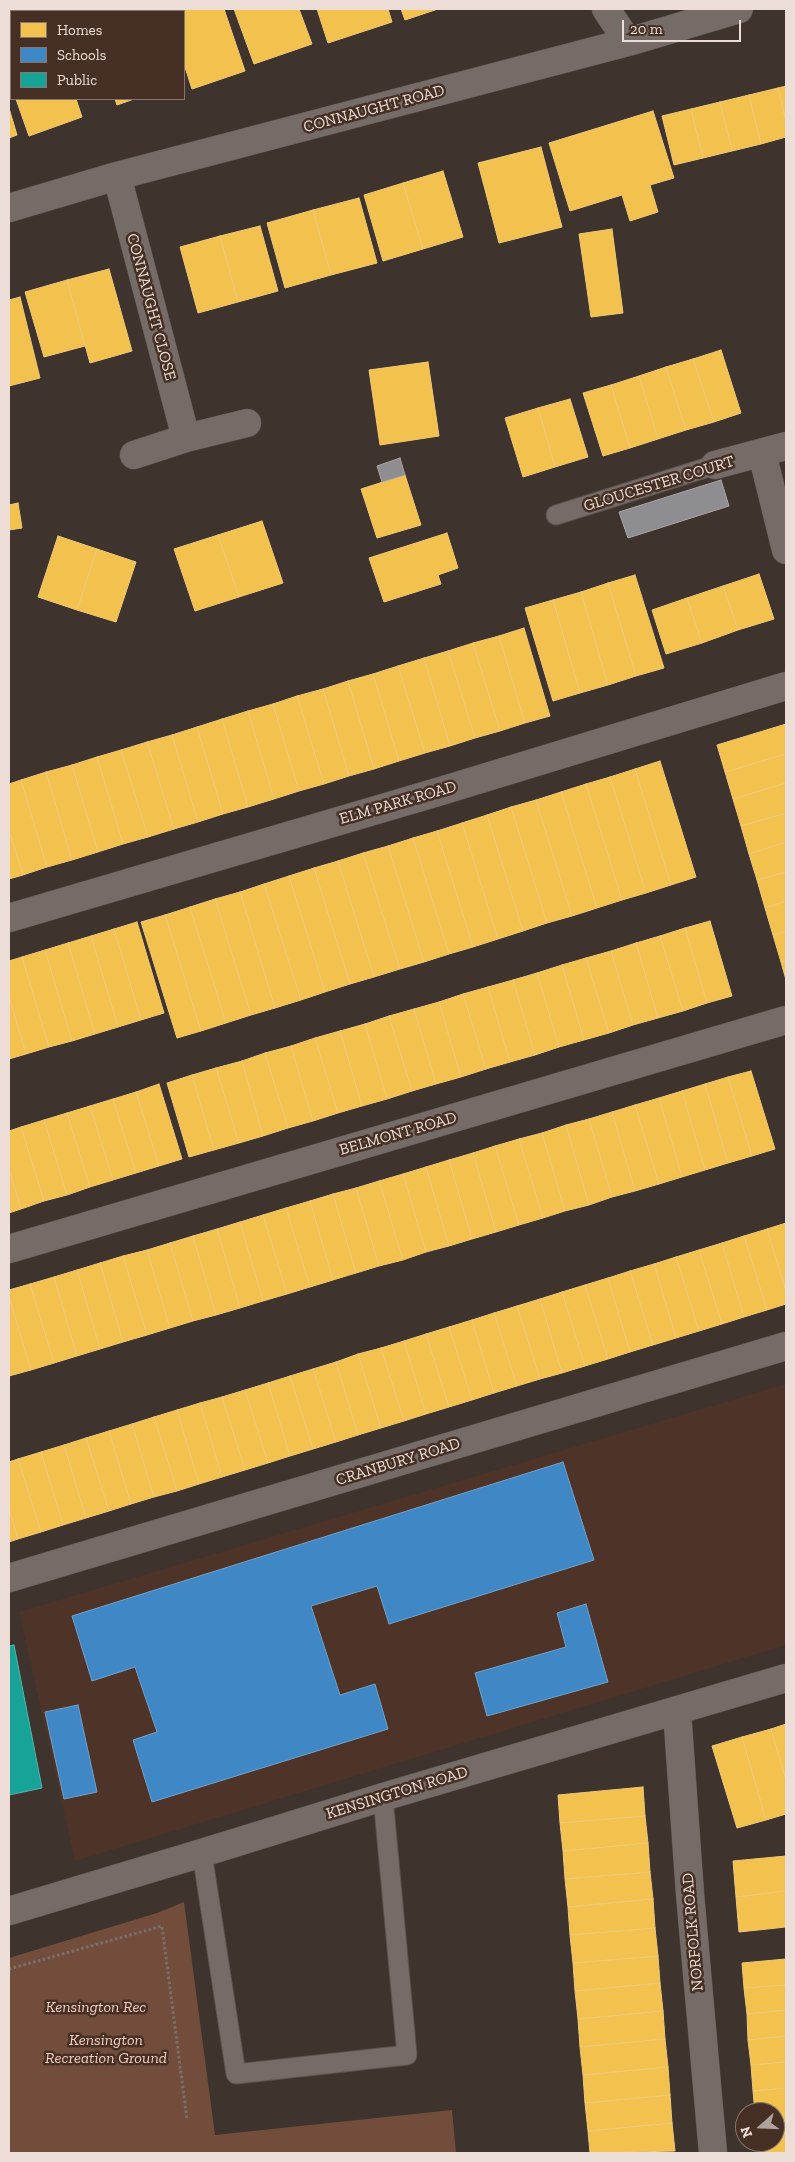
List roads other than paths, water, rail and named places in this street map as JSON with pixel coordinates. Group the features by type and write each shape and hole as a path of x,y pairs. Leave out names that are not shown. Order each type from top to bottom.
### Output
{"street":[{"path":"606,9 628,42"},
{"name":"CONNAUGHT ROAD","path":"9,208 116,176 628,42 739,9"},
{"name":"CONNAUGHT CLOSE","path":"116,176 186,438"},
{"path":"134,455 186,438 247,423"},
{"name":"GLOUCESTER COURT","path":"715,465 774,449 786,550"},
{"name":"ELM PARK ROAD","path":"9,918 441,791 786,686"},
{"name":"BELMONT ROAD","path":"9,1249 786,1020"},
{"name":"CRANBURY ROAD","path":"9,1578 786,1346"},
{"name":"KENSINGTON ROAD","path":"9,1911 786,1678"},
{"name":"NORFOLK ROAD","path":"677,1710 690,1894 712,2153"}],"lane":[{"name":"GLOUCESTER COURT","path":"556,515 715,465"},
{"path":"202,1854 236,2074 407,2055 384,1797"}],"park label":[{"name":"Kensington Rec","path":"96,2007"},
{"name":"Kensington Recreation Ground","path":"106,2049"}]}
